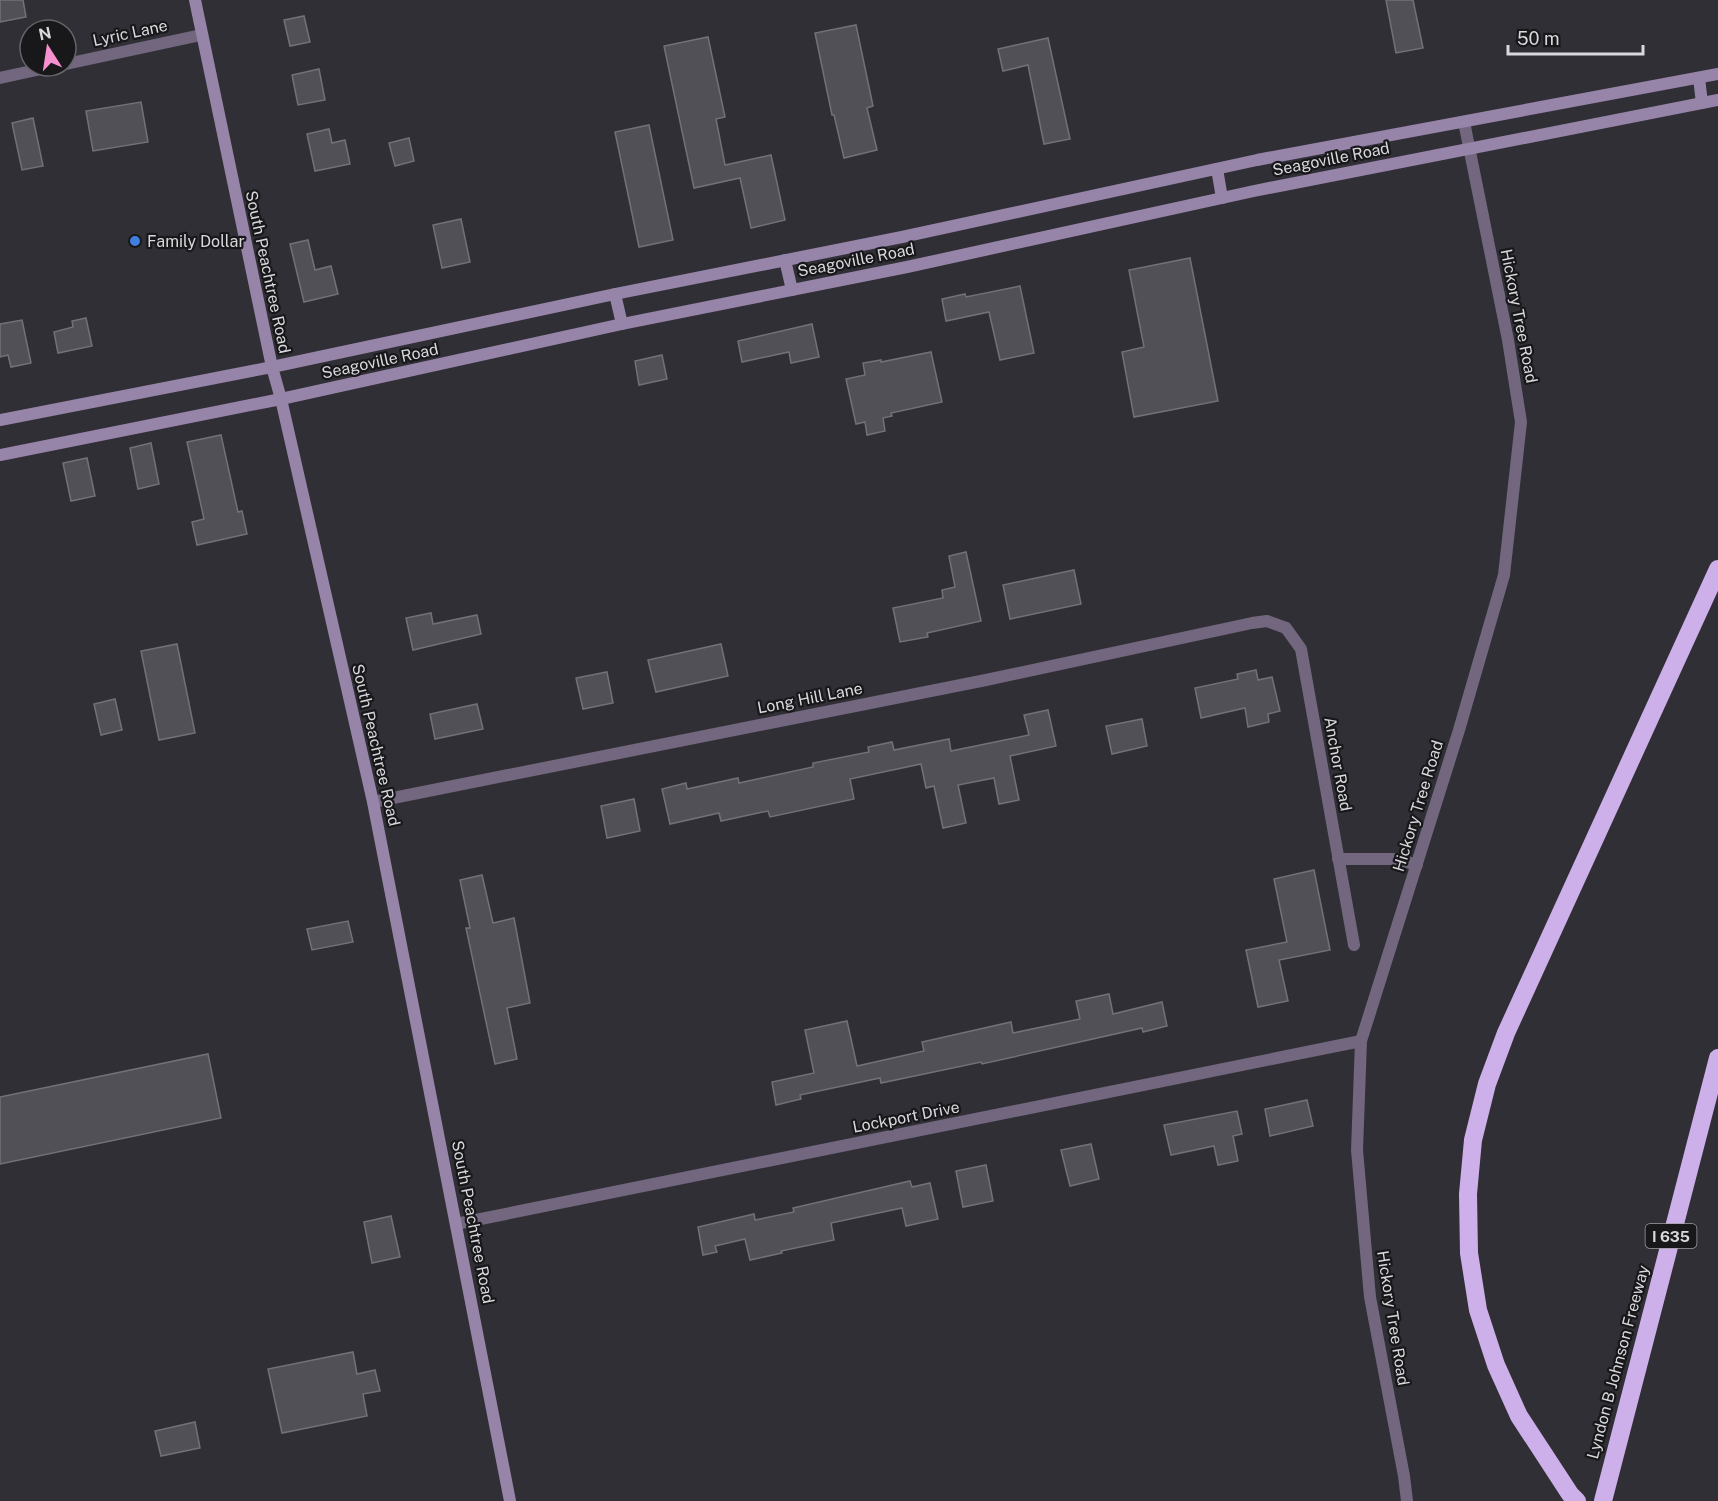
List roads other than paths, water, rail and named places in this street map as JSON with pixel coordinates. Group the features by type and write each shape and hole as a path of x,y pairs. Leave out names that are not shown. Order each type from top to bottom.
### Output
{"highway":[{"path":"1577,1501 1570,1494 1519,1416 1496,1365 1478,1310 1469,1252 1469,1183 1473,1140 1486,1084 1506,1033 1718,569"},
{"name":"Lyndon B Johnson Freeway","path":"1603,1501 1718,1058"}],"main road":[{"name":"South Peachtree Road","path":"195,0 272,367 373,802 510,1501"},
{"name":"Seagoville Road","path":"0,420 272,367 615,294 912,235 1216,169 1718,74"},
{"path":"1698,78 1702,104"},
{"name":"Seagoville Road","path":"0,455 281,399 622,324 907,267 1222,198 1718,100"},
{"path":"1216,169 1222,198"},
{"path":"785,260 792,290"},
{"path":"615,294 622,324"}],"street":[{"name":"Lyric Lane","path":"78,61 201,35"},
{"path":"0,78 18,74"},
{"name":"Hickory Tree Road","path":"1407,1501 1370,1297 1357,1150 1361,1041 1459,730 1504,575 1521,422 1508,340 1464,122"},
{"name":"Anchor Road","path":"1252,622 1267,621 1286,628 1301,649 1354,945"},
{"name":"Long Hill Lane","path":"373,802 974,682 1252,622"},
{"path":"1338,859 1397,859 1417,865"},
{"name":"Lockport Drive","path":"456,1224 1361,1041"}],"place":[{"name":"Family Dollar","path":"135,241"}]}
